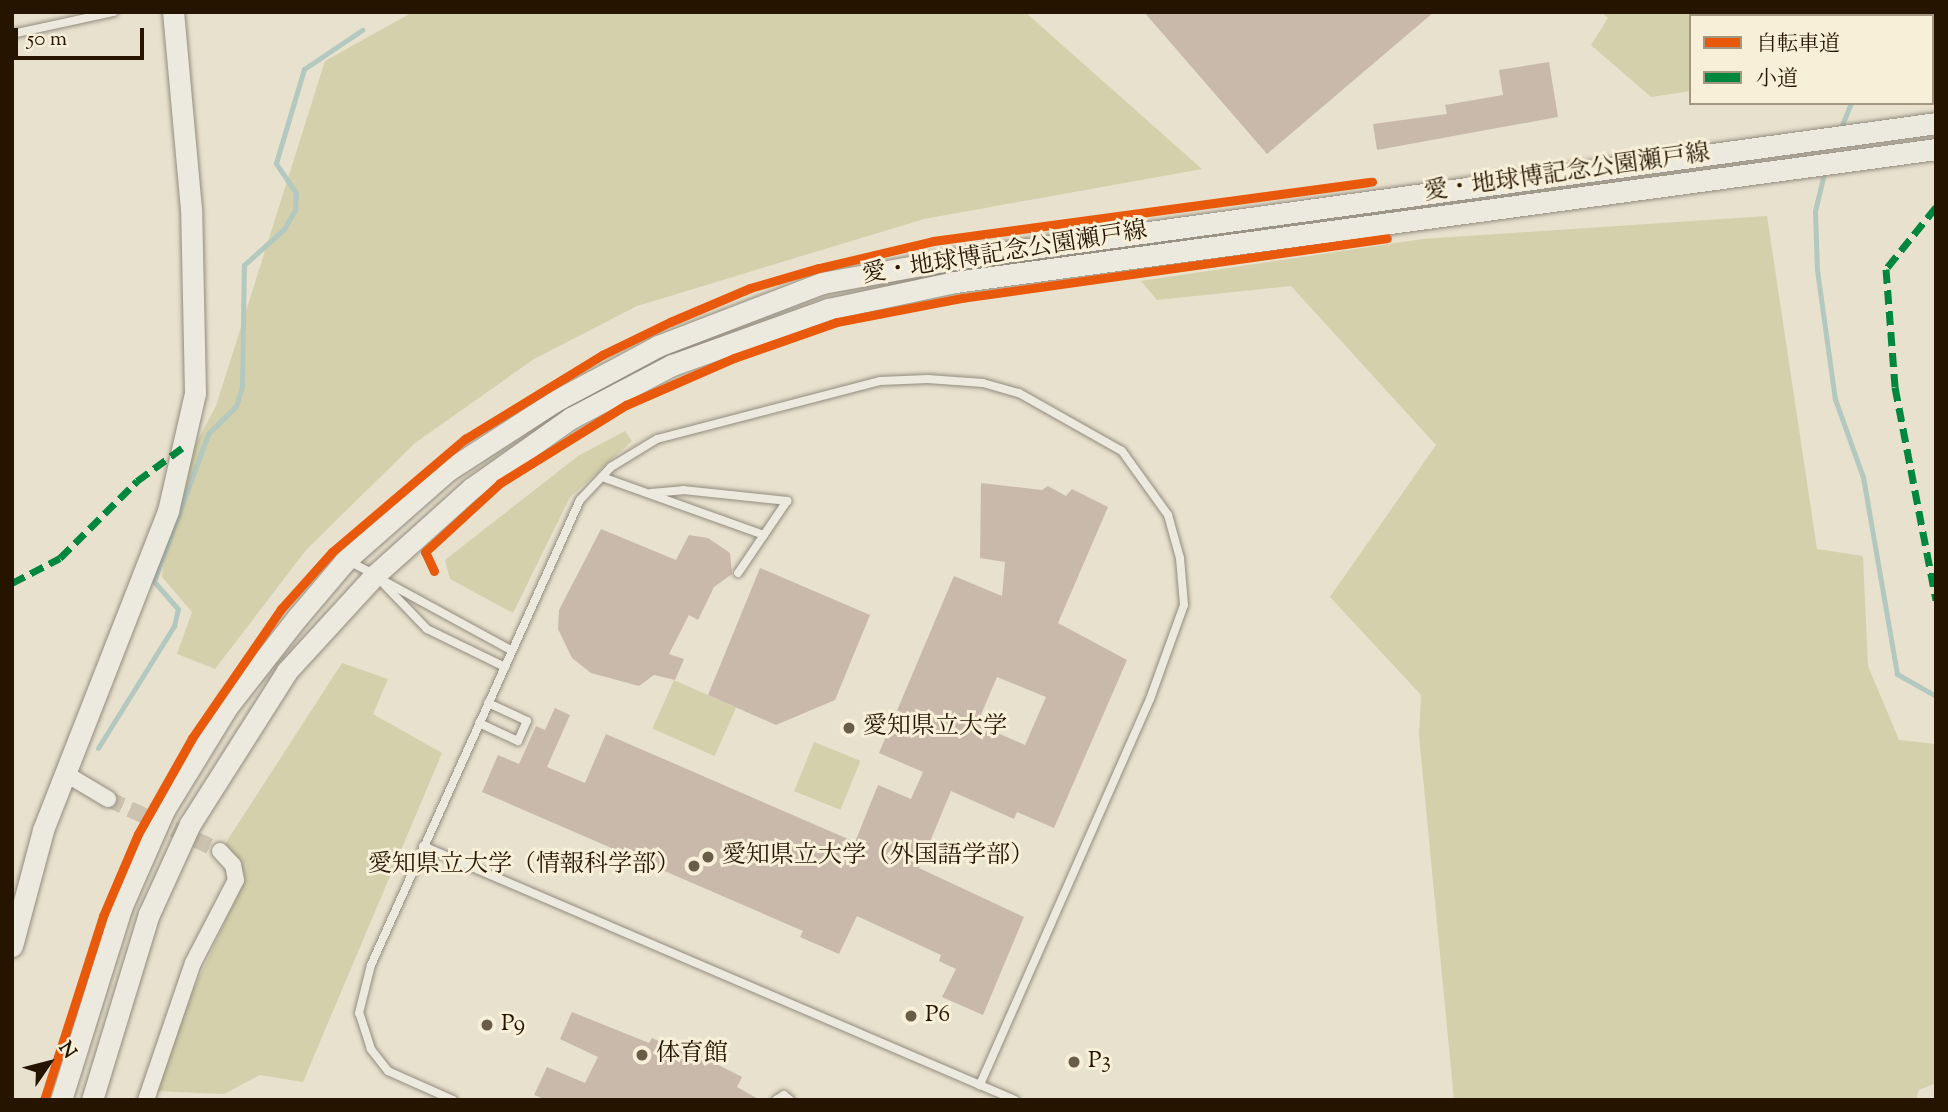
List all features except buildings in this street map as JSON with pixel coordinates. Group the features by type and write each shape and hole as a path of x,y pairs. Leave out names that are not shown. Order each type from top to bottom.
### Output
{"main road":[{"path":"12,946 43,830 167,511 195,393 191,209 173,12"},
{"name":"愛・地球博記念公園瀬戸線","path":"61,1100 121,908 164,810 227,706 346,560 447,471 555,401 658,346 821,283 954,259 1936,123"},
{"name":"愛・地球博記念公園瀬戸線","path":"92,1100 149,914 190,824 287,671 374,575 427,523 571,418 672,365 828,309 980,278 1936,149"}],"street":[{"path":"66,774 108,799"},
{"path":"146,1100 193,963 236,880 233,865 220,851"}],"lane":[{"path":"12,34 114,12"},
{"path":"453,1100 388,1071 371,1049 359,1013 371,965 505,667 509,649 563,528 602,477 657,439 880,381 928,379 983,383 1019,393 1122,451 1147,481 1168,515 1180,558 1184,605 1150,699 980,1085"},
{"path":"602,477 764,535"},
{"path":"651,493 683,489 787,501 738,573"},
{"path":"346,560 509,649"},
{"path":"374,575 427,629 505,667"},
{"path":"479,723 518,741 527,721 488,703"},
{"path":"423,846 1015,1100"},
{"path":"776,1100 790,1100"}],"shaded area":[{"path":"413,12 1025,12 1202,169 924,219 637,306 534,359 415,443 306,550 215,669 177,654 192,612 162,577 173,487 216,406 325,61"},
{"path":"1601,12 1927,12 1689,14 1689,91 1651,97 1591,45 1608,18"},
{"path":"1767,216 1817,549 1863,556 1868,666 1899,740 1936,744 1936,1083 1919,1090 1916,1100 1454,1100 1419,735 1421,695 1330,597 1436,445 1291,286 1157,300 1141,281 1423,239"},
{"path":"625,431 632,441 570,497 513,613 450,579 445,560 578,456"},
{"path":"342,663 388,679 373,714 442,753 303,1082 260,1075 224,1094 154,1091 165,1050 240,890 240,863 225,844"},
{"path":"674,680 736,708 715,756 652,728"},
{"path":"814,742 860,761 841,810 794,791"}],"waterway":[{"path":"98,748 174,626 178,609 154,581 208,434 236,406 242,386 244,265 284,229 295,210 296,193 276,163 304,69 362,30"},
{"path":"1840,130 1850,105"},
{"path":"1825,169 1815,211 1817,270 1835,399 1863,477 1897,674 1936,696"}],"tunnel":[{"path":"108,799 220,851"}],"marked path":[{"path":"1936,207 1886,269 1895,387 1936,600"},
{"path":"12,583 60,558 137,481 182,448"}],"cycle path":[{"path":"44,1100 103,916 138,834 192,738 281,609 332,552 465,439 602,355 670,322 750,288 819,268 933,241 1372,182"},
{"path":"434,571 425,552 500,483 626,405 734,358 837,322 962,298 1387,238"}],"place":[{"name":"愛知県立大学","path":"849,728"},
{"name":"愛知県立大学（外国語学部）","path":"708,857"},
{"name":"愛知県立大学（情報科学部）","path":"694,866"},
{"name":"P6","path":"911,1016"},
{"name":"P9","path":"487,1025"},
{"name":"体育館","path":"642,1055"},
{"name":"P3","path":"1074,1062"}]}
